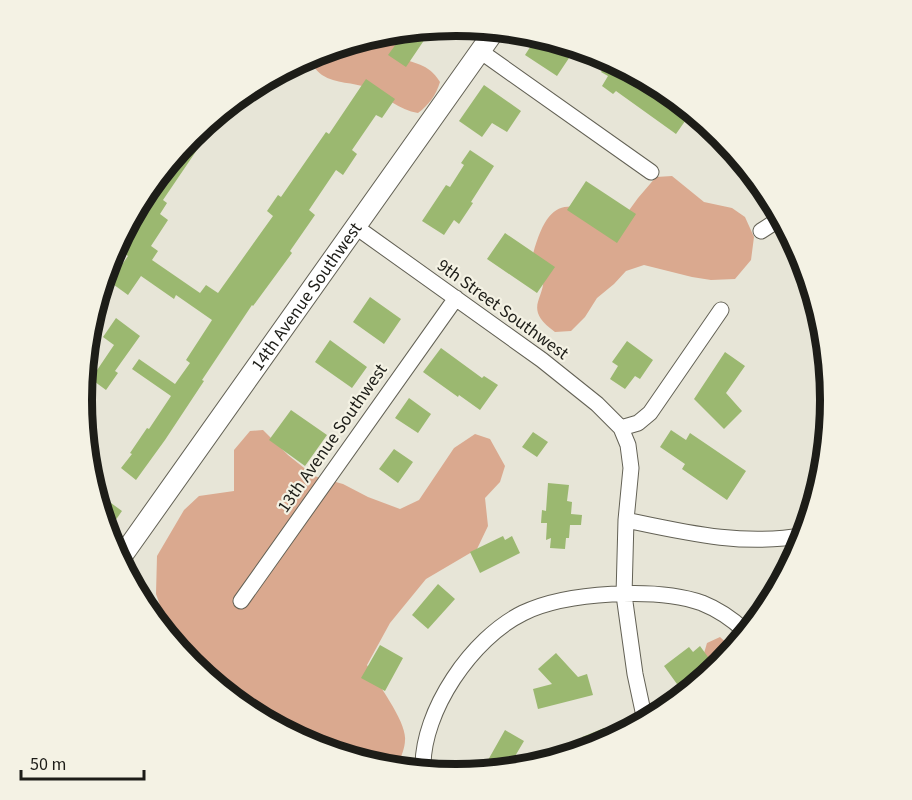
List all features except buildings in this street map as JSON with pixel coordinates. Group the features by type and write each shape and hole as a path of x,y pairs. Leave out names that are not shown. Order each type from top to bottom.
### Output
{"street":[{"name":"14th Avenue Southwest","path":"126,551 490,38"},
{"path":"480,51 651,172"},
{"path":"761,231 774,223"},
{"name":"9th Street Southwest","path":"356,226 551,368 597,404 621,428"},
{"name":"13th Avenue Southwest","path":"241,601 456,298"},
{"path":"644,712 634,674 624,595 626,520 631,468 628,446 621,428 638,423 650,413 721,310"},
{"path":"626,520 687,533 731,538 763,540 793,536"},
{"path":"424,762 426,736 440,702 470,658 502,626 521,614 546,604 590,596 657,594 695,601 721,613 740,627"}],"shaded area":[{"path":"395,41 396,55 426,67 440,82 432,99 418,113 398,106 368,88 327,78 314,65 339,55"},
{"path":"672,176 704,202 732,208 745,217 754,237 751,260 735,279 711,280 644,265 626,271 597,298 585,317 571,331 555,332 544,323 537,308 543,280 542,271 533,254 547,220 555,211 564,207 575,207 589,209 622,220 656,177"},
{"path":"263,430 288,455 314,476 343,484 368,497 400,509 419,500 454,448 475,434 490,439 505,466 500,482 485,498 488,526 477,549 426,579 390,623 367,665 401,723 405,740 400,760 339,745 274,715 234,689 216,674 182,640 165,619 156,594 157,556 184,510 199,496 234,491 234,450 250,431"},
{"path":"720,637 727,643 700,670 700,667 707,643"}]}
